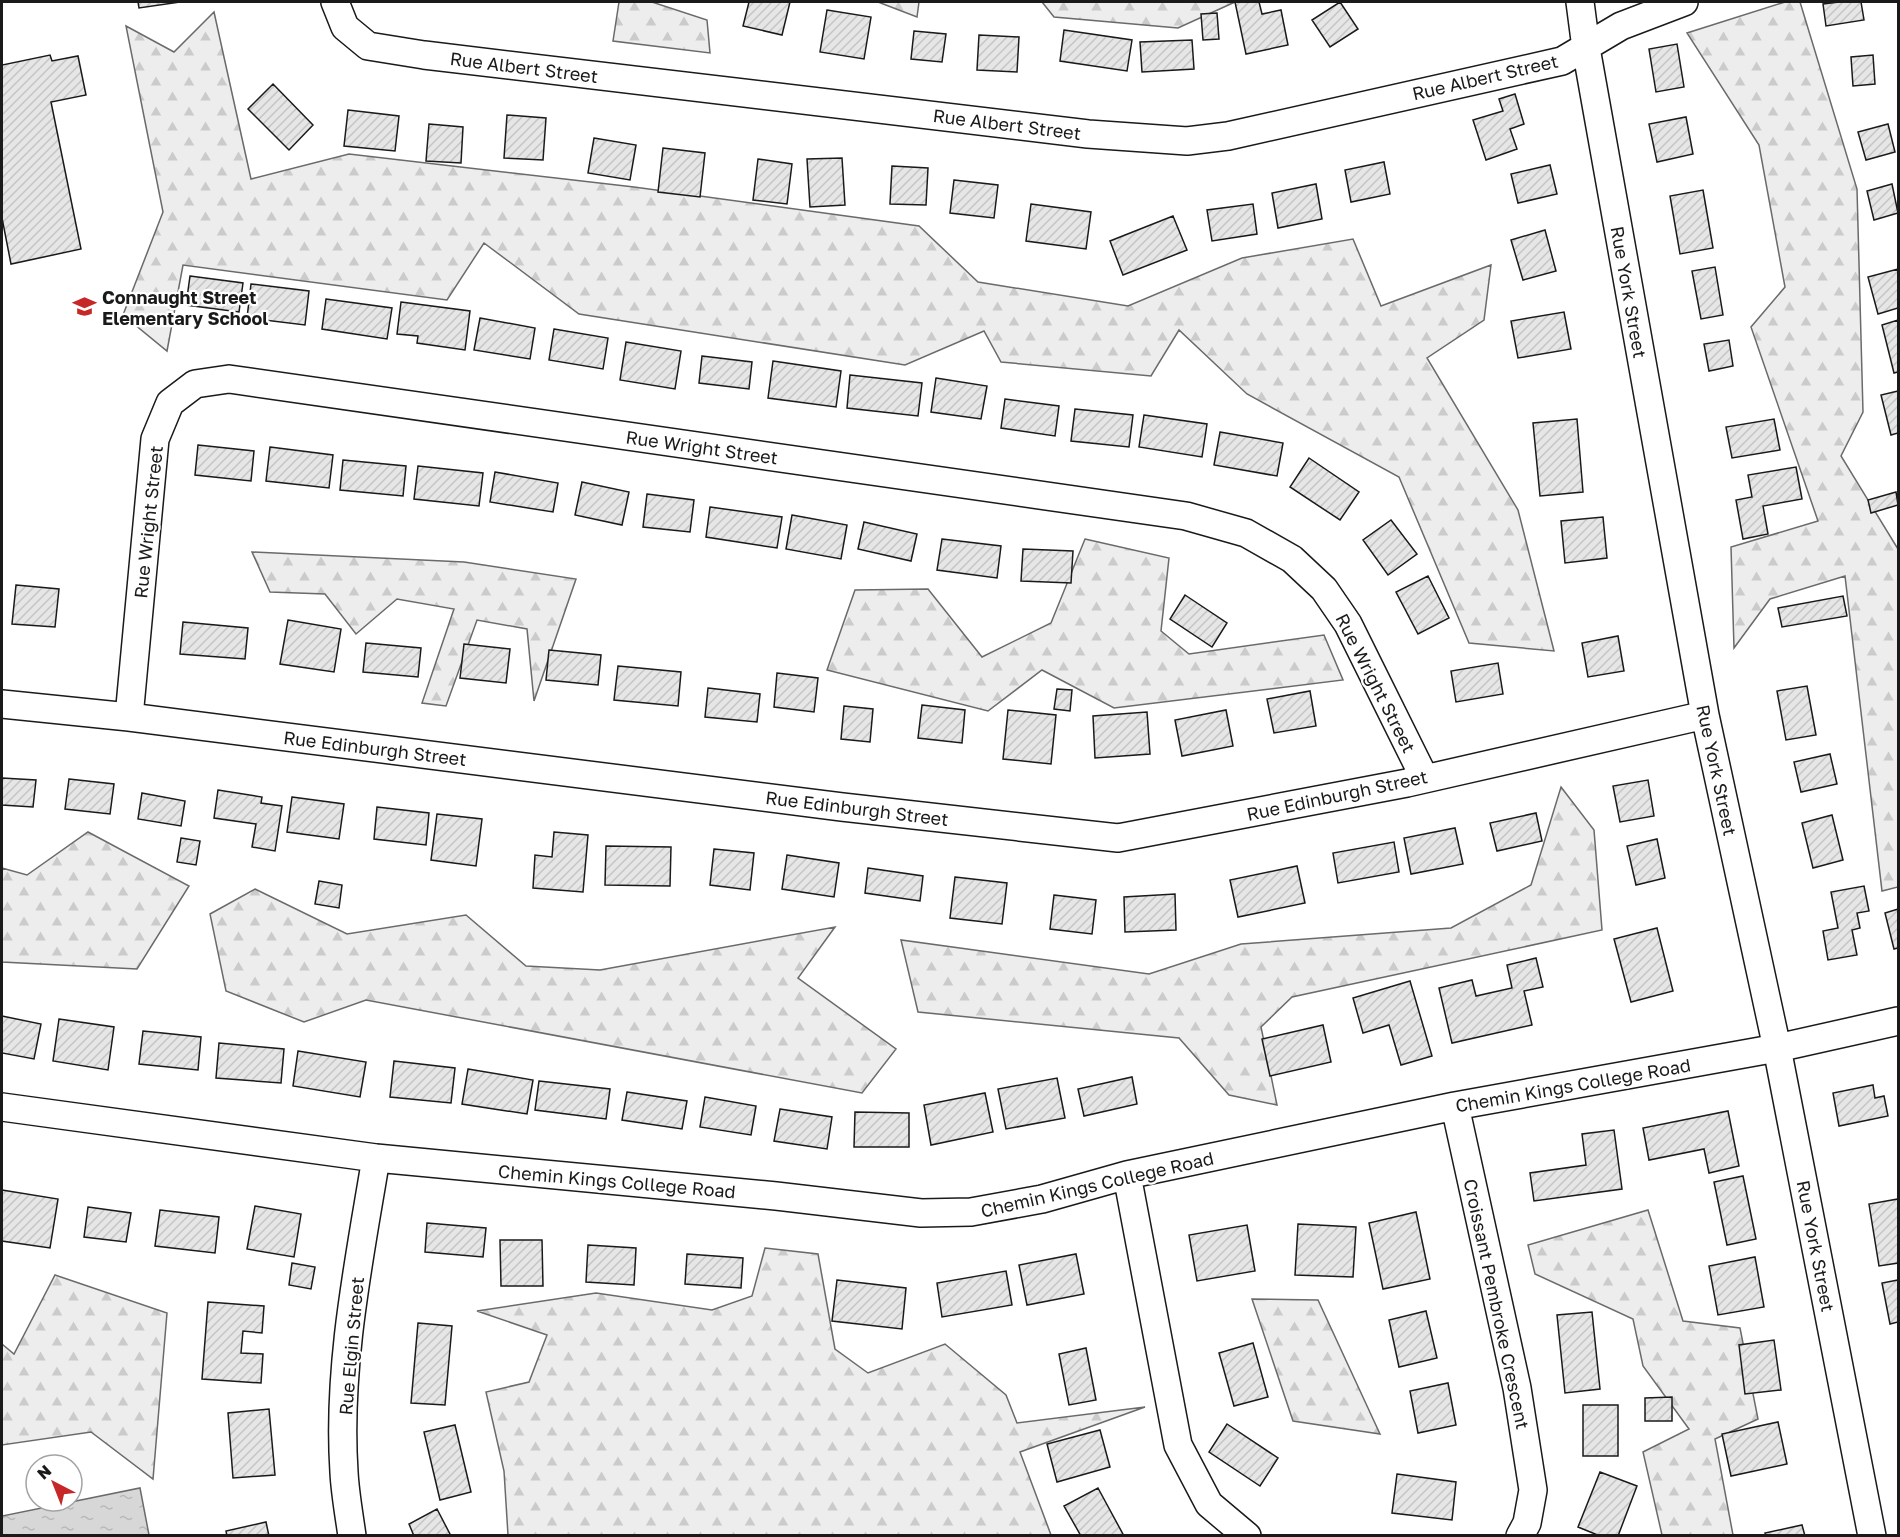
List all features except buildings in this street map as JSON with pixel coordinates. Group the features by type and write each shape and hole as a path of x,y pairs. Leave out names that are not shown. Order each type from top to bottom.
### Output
{"street":[{"name":"Rue Albert Street","path":"335,2 345,27 368,46 424,55 1088,134 1187,141 1228,136 1562,61 1621,26 1684,2"},
{"name":"Rue York Street","path":"1580,2 1586,48 1705,716 1777,1048 1872,1536"},
{"name":"Rue Wright Street","path":"129,717 155,439 170,403 195,384 230,380 1186,516 1246,533 1292,559 1324,589 1348,624 1424,777"},
{"name":"Rue Edinburgh Street","path":"2,704 129,717 842,807 1119,838 1407,783 1424,777 1705,716"},
{"name":"Chemin Kings College Road","path":"2,1107 376,1158 776,1196 921,1213 971,1212 1042,1199 1126,1175 1455,1106 1777,1048 1899,1021"},
{"name":"Croissant Pembroke Crescent","path":"1455,1106 1517,1388 1533,1490 1527,1523 1520,1536"},
{"name":"Rue Elgin Street","path":"352,1536 344,1472 344,1392 353,1298 376,1158"},
{"path":"1126,1175 1178,1445 1209,1504 1247,1536"}],"green space":[{"path":"619,2 652,2 707,20 710,53 613,41"},
{"path":"878,2 919,2 917,17"},
{"path":"1042,2 1235,2 1178,28 1054,17"},
{"path":"1785,2 1800,2 1857,189 1863,412 1841,456 1898,549 1898,887 1882,891 1845,576 1770,599 1734,648 1731,547 1818,521 1751,327 1785,287 1759,145 1687,33"},
{"path":"214,12 251,179 349,154 634,187 919,226 978,282 1128,306 1242,258 1353,239 1381,306 1491,265 1484,320 1427,358 1518,510 1554,651 1469,643 1399,477 1247,394 1179,330 1151,376 1001,362 984,331 905,365 579,314 484,243 447,300 183,265 167,351 123,315 163,212 126,26 174,52"},
{"path":"1085,539 1169,558 1161,631 1189,654 1324,635 1343,680 1114,708 1042,670 988,711 827,670 855,590 928,589 982,657 1051,623"},
{"path":"252,552 464,562 576,579 534,701 527,629 477,620 446,706 422,703 454,609 397,599 356,634 325,594 270,592"},
{"path":"1561,787 1594,830 1602,930 1292,997 1261,1027 1277,1105 1229,1095 1179,1038 918,1012 901,940 1149,974 1241,944 1451,928 1531,885"},
{"path":"88,832 189,886 137,969 2,962 2,868 27,875"},
{"path":"255,889 347,934 466,915 526,966 600,970 835,927 798,978 896,1049 862,1093 366,1000 304,1022 226,991 210,914"},
{"path":"1648,1210 1683,1321 1740,1328 1758,1419 1715,1439 1733,1535 1662,1535 1643,1452 1689,1429 1643,1366 1633,1319 1535,1274 1528,1245"},
{"path":"765,1248 818,1254 835,1349 868,1373 945,1344 1006,1395 1017,1423 1145,1407 1020,1452 1051,1535 508,1535 504,1471 486,1392 529,1382 547,1335 477,1311 596,1293 712,1310 752,1296"},
{"path":"55,1275 167,1313 153,1479 91,1432 2,1445 2,1344 14,1354"},
{"path":"1252,1299 1318,1300 1380,1434 1293,1421"}],"water":[{"path":"140,1488 149,1535 2,1535 2,1516 24,1512 84,1513 84,1499"}],"place":[{"name":"Connaught Street Elementary School","path":"84,307"}]}
